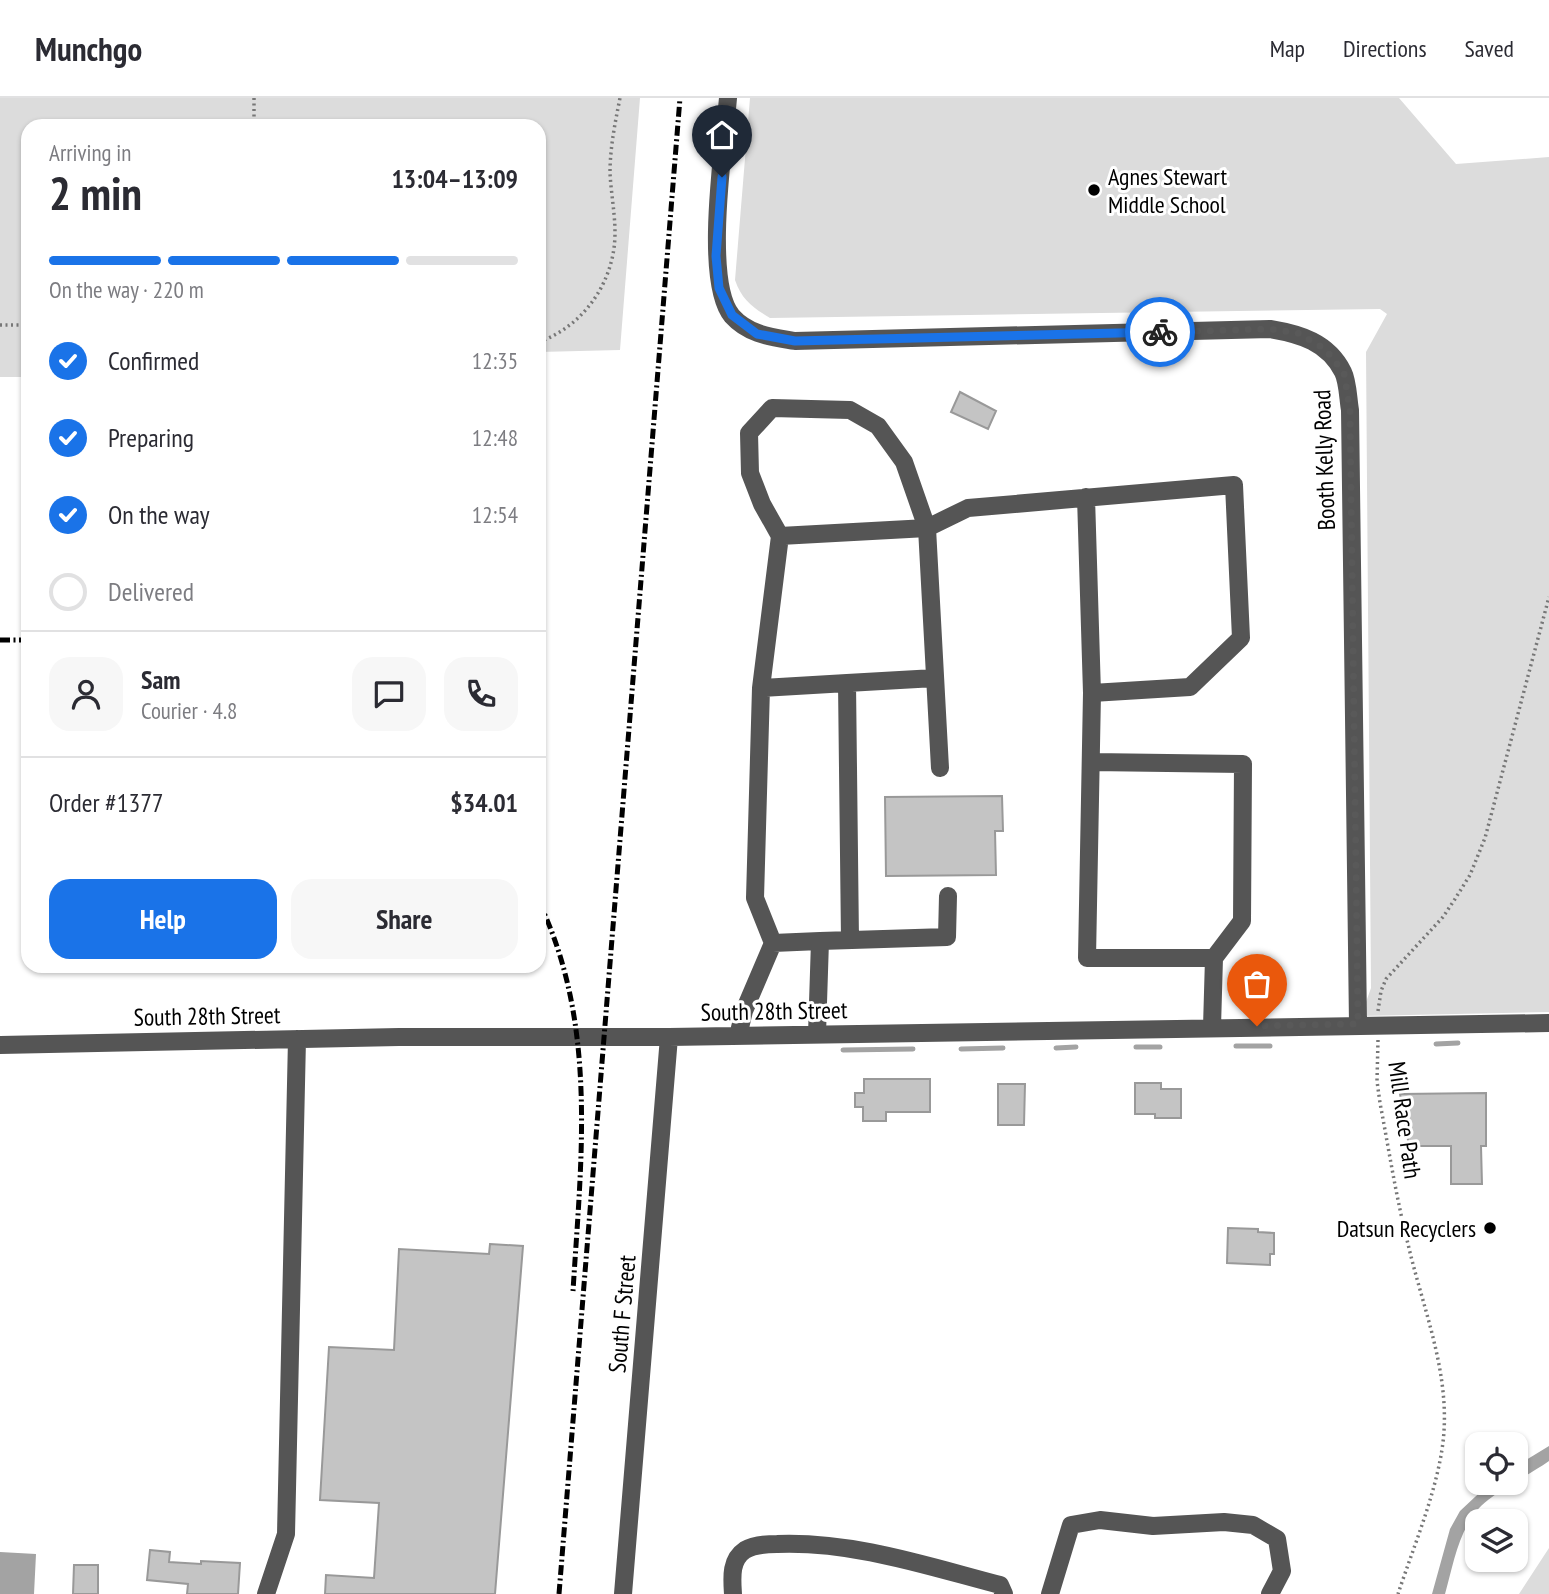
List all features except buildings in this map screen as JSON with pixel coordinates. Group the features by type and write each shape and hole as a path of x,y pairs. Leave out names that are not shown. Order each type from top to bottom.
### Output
{"street":[{"name":"Booth Kelly Road","path":"728,98 716,256 719,288 732,315 757,334 795,341 1270,329 1298,333 1325,349 1344,373 1350,410 1358,1024"},
{"path":"738,1036 744,1011 773,943 755,898 761,688 780,536 762,504 750,473 749,433 772,408 849,410 878,426 904,462 927,528 940,768"},
{"path":"780,536 927,528 968,509 1234,485 1241,638 1190,687 1092,693"},
{"path":"1086,497 1092,693 1087,958 1214,958"},
{"path":"761,688 936,678"},
{"path":"847,683 850,940"},
{"path":"1092,762 1243,764 1242,920 1214,958 1212,1027"},
{"path":"773,943 947,937 948,896"},
{"path":"817,1034 820,941"},
{"name":"South 28th Street","path":"0,1045 1549,1023"},
{"name":"South F Street","path":"623,1594 669,1037"},
{"path":"266,1594 286,1534 297,1039"},
{"path":"1050,1594 1071,1525 1100,1520 1153,1526 1224,1522 1253,1525 1277,1539 1282,1571 1270,1594"},
{"path":"733,1594 732,1568 745,1550 765,1545 812,1543 863,1550 1000,1585 1004,1594"}],"path":[{"path":"254,98 254,119"},
{"path":"546,339 558,334 579,318 597,294 610,265 615,235 611,150 621,98"},
{"path":"0,325 21,325"},
{"name":"Mill Race Path","path":"1398,1594 1440,1463 1444,1396 1435,1346 1407,1243 1380,1103 1377,1081 1380,998 1386,979 1443,917 1470,875 1480,850 1549,597"}],"shaded area":[{"path":"0,98 640,98 620,350 546,352 546,119 21,119 21,377 0,377"},
{"path":"750,98 1399,98 1456,164 1549,157 1549,1012 1361,1016 1371,988 1366,352 1387,314 1380,309 770,318 748,302 735,280"},
{"path":"1549,1446 1549,1461 1528,1474 1528,1459"},
{"path":"1477,1495 1496,1495 1478,1509 1465,1509 1465,1529 1445,1594 1432,1594 1450,1529 1460,1511"},
{"path":"1549,1548 1549,1594 1519,1594"},
{"path":"0,1552 36,1554 34,1594 0,1594"}],"waterway":[{"path":"1436,1044 1458,1043"},
{"path":"1236,1046 1270,1046"},
{"path":"1056,1048 1076,1047"},
{"path":"1136,1047 1160,1047"},
{"path":"961,1049 1003,1048"},
{"path":"843,1050 913,1049"}],"railway":[{"path":"559,1594 680,98"},
{"path":"0,640 21,640"},
{"path":"546,919 558,949 570,996 578,1045 581,1143 573,1291"}],"way so far":[{"path":"1160,332 1270,329 1298,333 1325,349 1344,373 1350,410 1358,1024 1257,1026"}],"place":[{"name":"Agnes Stewart Middle School","path":"1094,190"},
{"name":"Datsun Recyclers","path":"1490,1228"}],"route":[{"path":"722,177 716,256 719,288 732,315 757,334 795,341 1160,332"}]}
